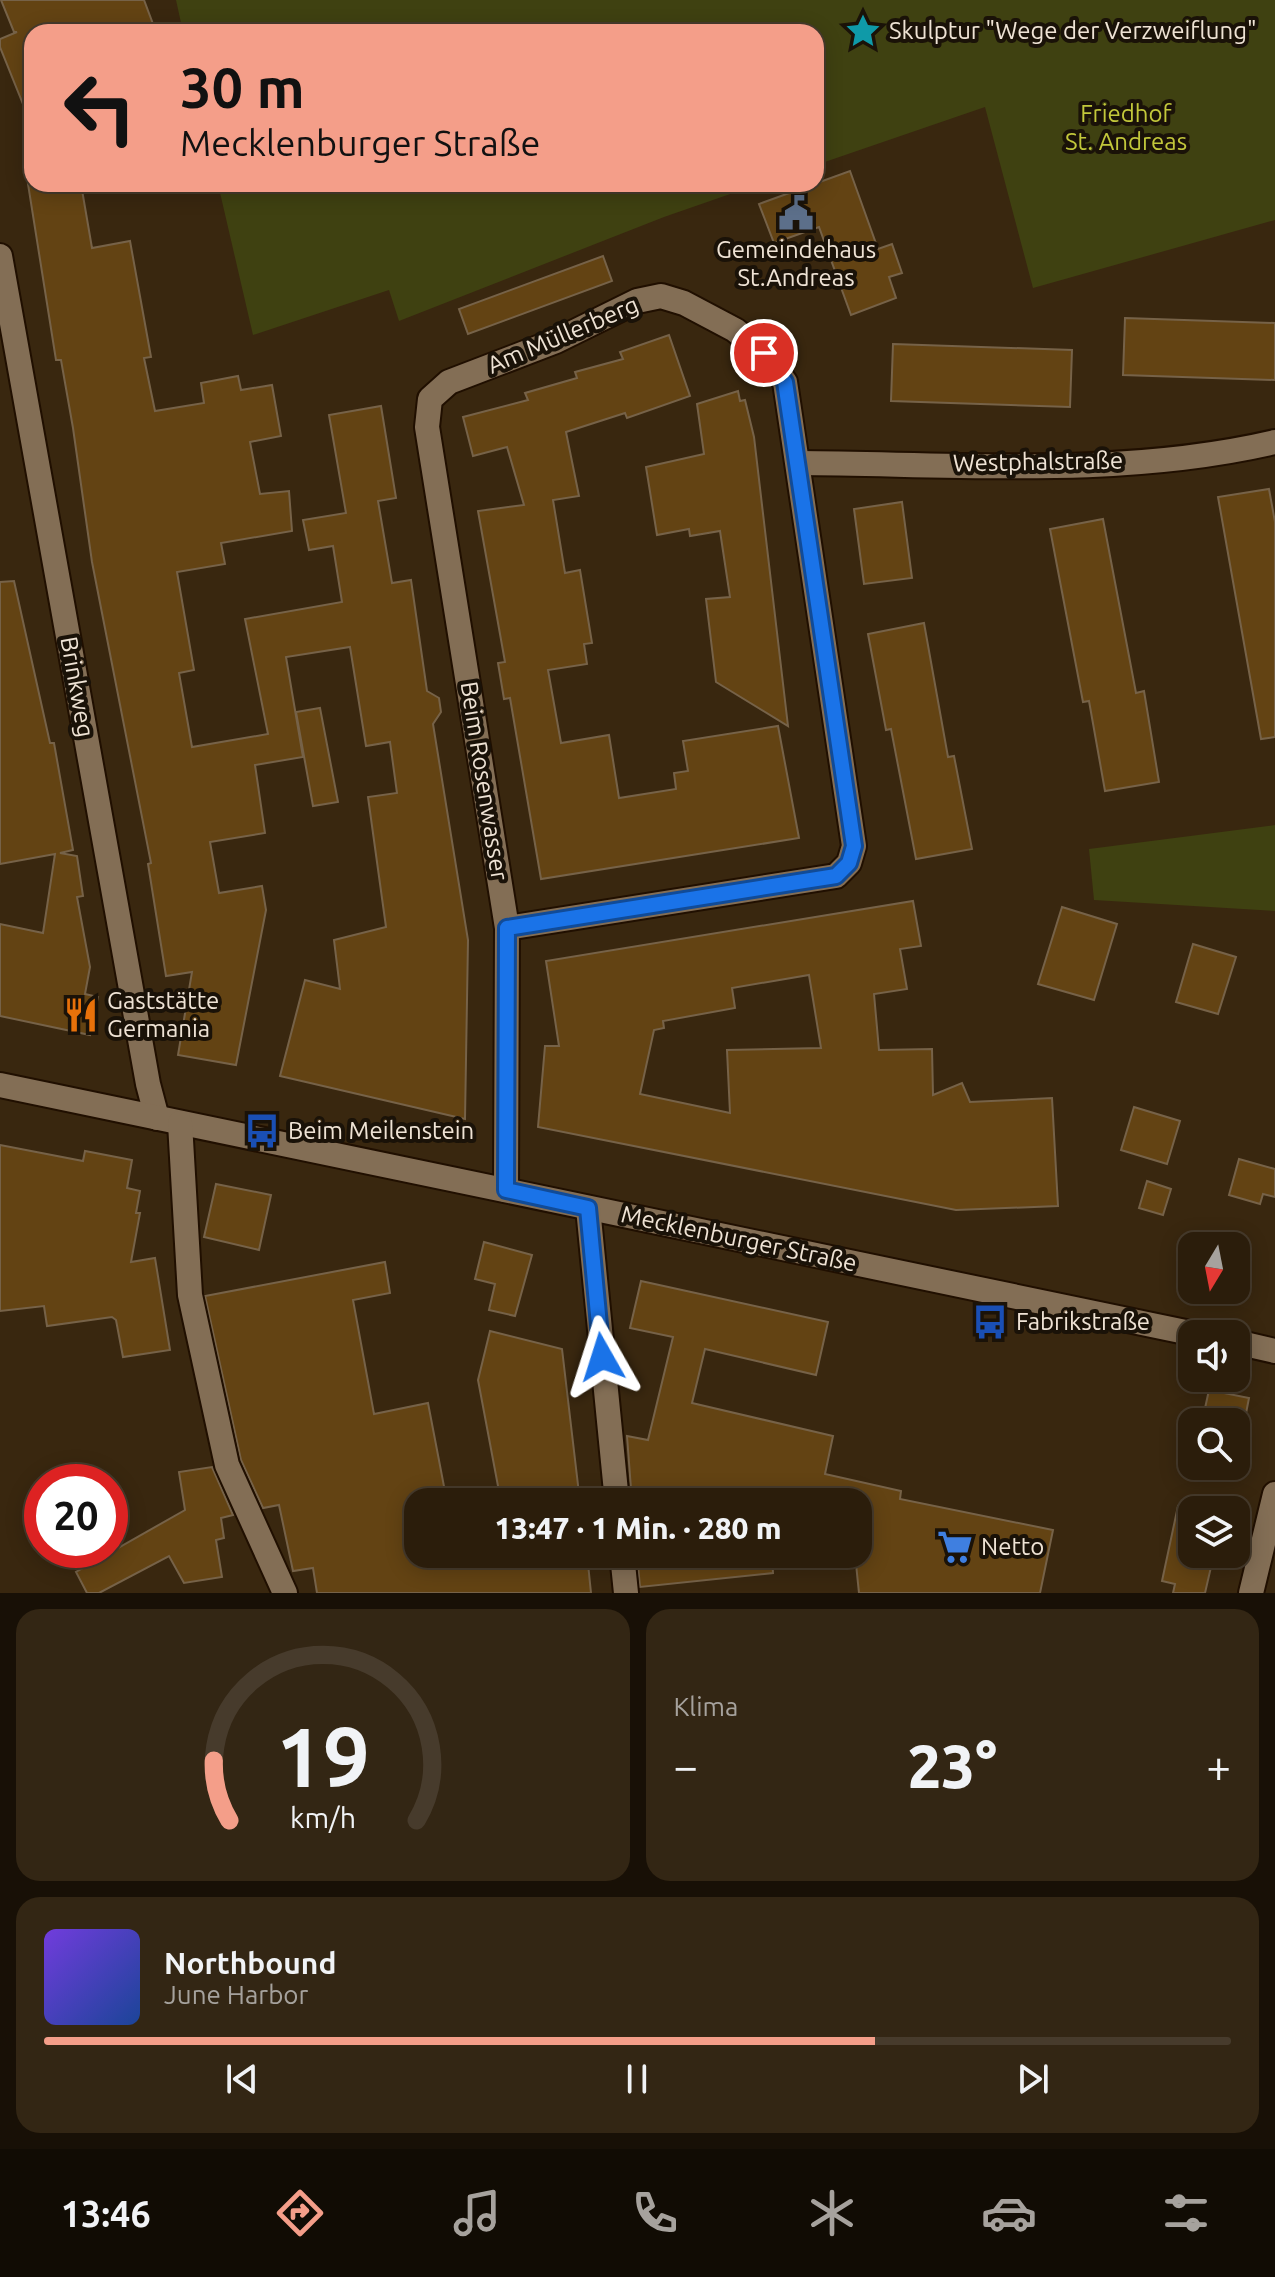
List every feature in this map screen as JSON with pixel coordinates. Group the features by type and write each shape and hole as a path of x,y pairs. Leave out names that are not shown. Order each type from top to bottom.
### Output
{"street":[{"name":"Brinkweg","path":"0,256 148,1084 169,1120 190,1295 227,1465 285,1593"},
{"name":"Am Müllerberg","path":"449,382 556,341 637,301 661,296 684,303 735,330 779,369 785,382 799,463 854,846 849,863 836,876 507,928"},
{"name":"Beim Rosenwasser","path":"449,382 430,399 427,427 507,928 506,1190"},
{"name":"Westphalstraße","path":"799,463 1083,464 1231,452 1275,442"},
{"name":"Mecklenburger Straße","path":"0,1085 1178,1330"},
{"path":"588,1208 616,1488"},
{"path":"1250,1345 1275,1351"},
{"path":"1251,1593 1275,1494"},
{"path":"623,1568 626,1593"}],"green space":[{"name":"Friedhof St. Andreas","path":"176,0 1275,0 1275,220 1033,288 985,107 824,162 824,24 181,24"},
{"path":"220,192 736,192 399,321 389,290 253,335"},
{"path":"1275,825 1275,911 1094,900 1089,849"}],"building":[{"path":"1,0 144,0 153,24 24,24 24,107 0,47 0,39 17,32 14,32"},
{"path":"850,171 878,249 892,244 902,273 889,277 896,298 851,315 819,227 774,243 759,204 792,192 824,192 824,180"},
{"path":"29,192 82,192 92,248 130,241 151,357 144,358 155,411 204,403 201,383 238,376 241,390 272,385 281,436 250,442 260,494 289,491 292,531 221,543 225,564 177,572 194,670 179,673 192,747 268,734 245,619 342,602 333,546 309,550 303,520 346,513 329,415 381,406 396,498 378,501 392,583 411,580 427,691 439,698 441,712 433,724 468,940 465,1119 280,1076 305,980 340,989 334,940 386,927 368,797 397,793 390,742 366,746 350,647 286,657 303,757 255,765 265,833 210,842 219,893 262,886 266,910 236,1065 178,1055 192,972 166,976 148,864 151,863 92,562 61,360 56,360"},
{"path":"603,256 612,281 468,334 459,309"},
{"path":"1125,318 1275,323 1275,380 1123,375"},
{"path":"669,335 690,396 627,418 625,413 566,432 579,496 553,500 565,573 580,570 592,643 584,644 587,664 548,670 561,743 609,735 619,798 676,789 674,773 688,771 683,741 778,726 799,838 541,879 510,698 504,699 498,663 505,662 478,511 524,505 507,447 473,456 463,417 528,400 525,393 577,378 575,372 623,359 620,352"},
{"path":"893,344 1072,350 1070,407 891,401"},
{"path":"738,391 740,401 745,400 754,437 788,726 716,682 706,599 730,597 720,531 690,536 689,529 657,535 646,467 704,454 697,404"},
{"path":"1269,489 1275,522 1275,737 1261,739 1218,497"},
{"path":"902,502 912,578 864,584 854,509"},
{"path":"1103,519 1136,693 1144,691 1159,782 1105,791 1089,701 1083,702 1050,529"},
{"path":"14,581 50,743 54,743 73,850 60,853 77,856 83,896 77,897 90,967 85,994 98,997 90,1035 0,1016 0,924 43,933 55,854 0,864 0,582"},
{"path":"924,623 948,757 954,756 972,849 916,859 891,729 886,730 868,634"},
{"path":"320,708 338,802 313,806 296,712"},
{"path":"913,901 921,946 900,949 907,989 874,994 879,1050 932,1049 933,1095 962,1083 970,1102 1052,1098 1058,1206 956,1210 538,1127 545,1046 559,1046 546,961","holes":["809,975 821,1048 727,1050 730,1113 640,1094 654,1030 664,1028 663,1021 735,1008 732,988"]},
{"path":"1062,907 1117,924 1094,1000 1038,984"},
{"path":"1193,944 1236,957 1218,1014 1176,1002"},
{"path":"1134,1107 1180,1121 1167,1164 1121,1150"},
{"path":"0,1145 83,1161 85,1151 132,1160 127,1188 140,1191 136,1213 140,1213 131,1262 155,1258 170,1350 123,1357 116,1320 112,1317 47,1326 44,1306 0,1311"},
{"path":"1239,1159 1275,1169 1275,1197 1263,1194 1260,1204 1229,1195"},
{"path":"1147,1181 1171,1189 1163,1215 1139,1208"},
{"path":"216,1184 271,1195 259,1250 204,1237"},
{"path":"484,1242 532,1255 515,1316 489,1310 495,1284 475,1279"},
{"path":"385,1262 390,1293 353,1300 374,1414 428,1403 444,1488 404,1488 404,1568 588,1568 591,1593 317,1593 313,1568 293,1571 279,1505 263,1508 241,1460 205,1296"},
{"path":"641,1281 828,1322 816,1375 705,1349 692,1403 833,1436 825,1474 901,1491 900,1499 1053,1530 1040,1593 859,1593 856,1568 872,1568 872,1488 631,1488 627,1436 648,1440 673,1337 630,1328"},
{"path":"490,1331 562,1349 578,1488 498,1488 478,1380"},
{"path":"1209,1392 1249,1398 1247,1408 1205,1408"},
{"path":"212,1467 233,1515 221,1518 224,1538 216,1540 222,1577 184,1583 169,1556 99,1593 87,1593 76,1572 83,1568 128,1568 128,1542 185,1510 179,1472"},
{"path":"1178,1506 1178,1568 1211,1568 1205,1593 1173,1593 1175,1584 1162,1581"},
{"path":"638,1568 773,1568 773,1573 640,1587"}],"place":[{"name":"Skulptur \"Wege der Verzweiflung\"","path":"863,31"},
{"name":"Gemeindehaus St.Andreas","path":"796,213"},
{"name":"Gaststätte Germania","path":"81,1015"},
{"name":"Beim Meilenstein","path":"262,1131"},
{"name":"Fabrikstraße","path":"990,1322"},
{"name":"Netto","path":"955,1547"}],"route":[{"path":"602,1357 588,1208 506,1190 507,928 836,876 849,863 854,846 785,382 779,369 764,353"}]}
